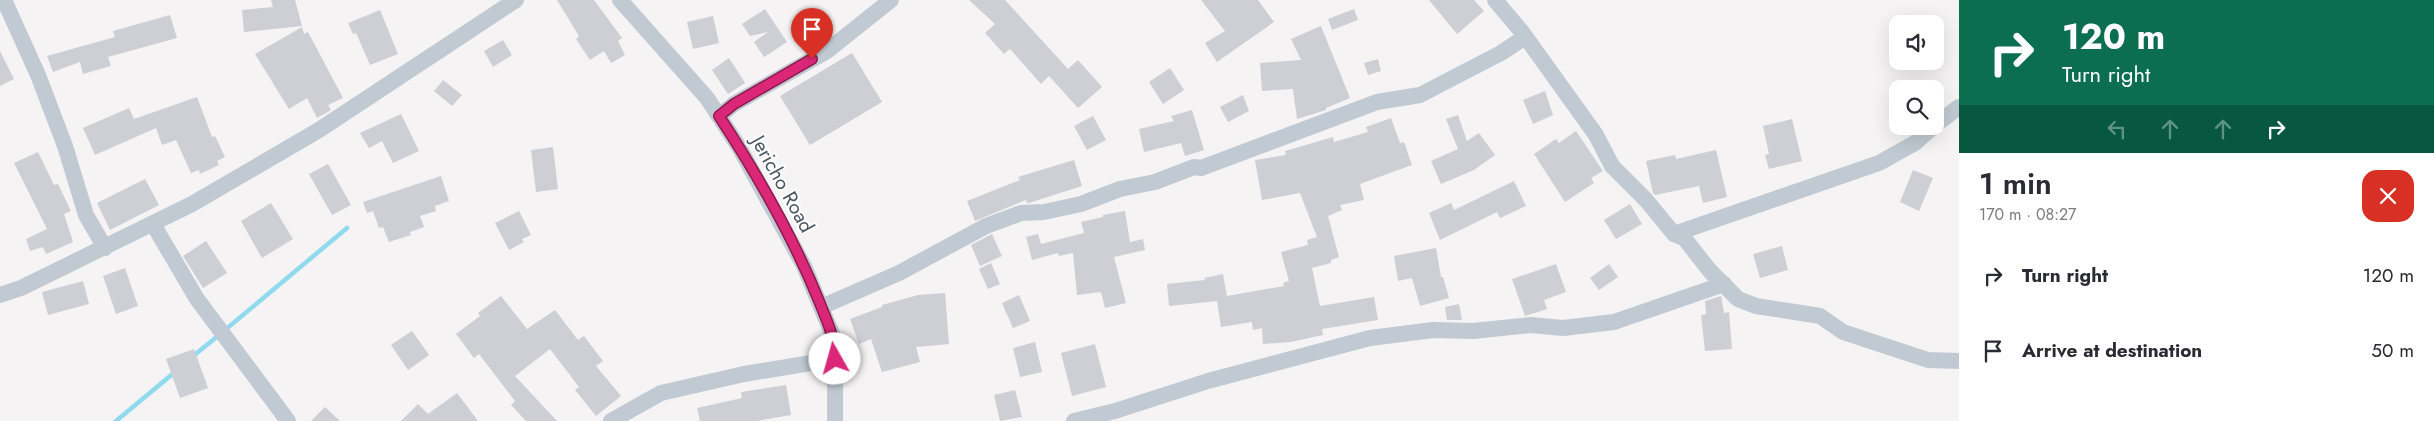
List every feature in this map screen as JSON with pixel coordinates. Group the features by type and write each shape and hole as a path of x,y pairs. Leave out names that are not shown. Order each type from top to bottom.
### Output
{"street":[{"path":"4,0 38,75 65,146 86,215 105,248"},
{"path":"0,296 105,248 192,204 319,130 516,0"},
{"name":"Jericho Road","path":"620,0 707,98 740,147 804,266 835,341 835,421"},
{"path":"719,116 734,104 827,51 890,0"},
{"path":"1494,0 1525,37 1596,135 1612,166 1646,200 1674,234 1684,238 1738,299 1756,306 1820,316 1843,332 1928,360 1959,361"},
{"path":"821,307 899,273 986,226 1021,213 1044,212 1081,204 1120,189 1155,182 1194,167 1200,168 1377,102 1420,95 1501,53 1525,37"},
{"path":"1944,118 1959,107"},
{"path":"1674,234 1879,163 1915,143 1924,135"},
{"path":"153,224 197,299 288,421"},
{"path":"1074,421 1115,411 1208,381 1370,338 1433,330 1473,331 1531,325 1563,328 1614,322 1724,284"},
{"path":"611,421 662,393 744,374 835,359"}],"building":[{"path":"271,0 295,0 302,26 244,32 242,10 273,7"},
{"path":"557,0 594,0 622,38 618,41 625,55 611,63 604,51 590,60 576,39 579,36"},
{"path":"969,0 1005,0 1068,69 1078,60 1102,87 1078,108 1049,76 1041,84 1010,49 1004,54 985,33 995,24"},
{"path":"1201,0 1258,0 1274,22 1217,62 1205,43 1225,31"},
{"path":"1429,0 1474,0 1484,11 1457,34"},
{"path":"765,9 787,42 764,57 754,42 768,32 750,36 742,24"},
{"path":"1354,9 1358,20 1332,30 1328,19"},
{"path":"380,10 398,54 370,65 356,33 353,34 348,23"},
{"path":"170,15 177,38 108,57 111,66 83,74 80,62 53,72 47,56 115,37 113,31"},
{"path":"713,16 719,43 693,49 687,22"},
{"path":"1321,26 1350,98 1326,108 1326,110 1297,119 1293,89 1262,91 1260,63 1301,60 1291,39"},
{"path":"302,27 304,34 308,32 343,98 328,105 331,110 317,118 307,98 289,109 255,54"},
{"path":"503,40 512,55 493,67 484,51"},
{"path":"0,51 14,79 0,86"},
{"path":"852,53 882,102 810,145 780,96"},
{"path":"729,58 745,83 728,94 712,70"},
{"path":"1378,59 1381,71 1368,75 1364,63"},
{"path":"1170,68 1184,90 1163,104 1149,82"},
{"path":"443,80 462,95 452,106 434,91"},
{"path":"1545,91 1553,115 1533,124 1523,100"},
{"path":"1243,95 1249,111 1228,122 1220,107"},
{"path":"197,97 212,137 215,136 225,157 217,161 219,165 200,174 199,170 191,173 176,140 162,145 156,128 95,155 83,128 129,108 134,119"},
{"path":"1192,110 1204,150 1185,156 1181,143 1144,152 1139,129 1174,121 1171,116"},
{"path":"401,114 419,151 393,163 382,141 369,148 360,133"},
{"path":"1458,115 1467,141 1479,133 1495,155 1474,170 1441,184 1431,161 1458,149 1446,119"},
{"path":"1093,116 1106,140 1087,150 1074,126"},
{"path":"1391,118 1400,143 1404,142 1412,165 1360,184 1364,200 1340,205 1342,210 1328,216 1339,257 1331,260 1331,263 1312,268 1320,306 1374,297 1378,320 1322,329 1323,335 1291,342 1263,344 1262,328 1253,330 1252,322 1221,327 1217,301 1169,306 1167,284 1205,280 1204,278 1223,274 1227,296 1284,286 1283,283 1289,281 1281,252 1308,245 1307,240 1317,237 1300,193 1262,200 1255,160 1286,155 1285,151 1333,137 1334,142 1368,132 1366,127"},
{"path":"1792,119 1802,161 1769,169 1765,155 1769,154 1763,126"},
{"path":"1576,131 1603,171 1591,178 1594,183 1565,202 1534,154 1556,139 1559,143"},
{"path":"553,147 558,189 536,192 531,150"},
{"path":"1716,150 1727,197 1703,203 1699,186 1655,195 1653,193 1646,161 1675,155 1676,159"},
{"path":"38,152 54,185 58,184 71,211 64,214 73,242 46,254 43,247 30,251 26,239 47,229 14,163"},
{"path":"1074,160 1082,186 1029,203 1026,200 975,221 967,201 1020,180 1018,177"},
{"path":"328,164 351,205 332,215 309,174"},
{"path":"1913,170 1933,178 1919,211 1900,202"},
{"path":"441,176 449,201 435,206 436,211 420,216 424,227 410,232 411,235 389,242 383,227 379,228 373,211 367,213 363,202"},
{"path":"145,179 159,205 110,230 97,203"},
{"path":"1514,181 1526,206 1500,218 1497,212 1440,240 1429,213 1451,203 1454,210"},
{"path":"271,203 293,239 262,258 241,221"},
{"path":"1630,204 1642,224 1616,239 1604,220"},
{"path":"519,211 531,235 522,239 524,242 509,250 495,223"},
{"path":"1125,211 1130,242 1143,239 1145,250 1114,257 1126,303 1105,308 1101,292 1077,295 1073,253 1059,256 1058,253 1032,260 1026,237 1038,234 1041,244 1084,233 1081,222"},
{"path":"992,234 1002,256 980,266 971,245"},
{"path":"206,241 227,273 203,288 183,256"},
{"path":"1782,246 1788,270 1760,278 1753,254"},
{"path":"1436,248 1441,277 1443,277 1449,298 1420,306 1412,278 1398,281 1394,256"},
{"path":"991,263 1000,284 988,289 979,269"},
{"path":"1556,264 1566,292 1544,300 1547,309 1525,316 1512,279"},
{"path":"1609,264 1618,277 1599,290 1590,278"},
{"path":"125,268 138,306 116,314 103,276"},
{"path":"83,281 89,304 48,315 42,292"},
{"path":"945,293 949,344 916,347 920,362 882,372 871,339 859,344 850,319 882,307 882,305 918,295"},
{"path":"1019,295 1030,321 1013,328 1002,303"},
{"path":"501,296 527,329 555,310 578,340 584,336 603,361 596,366 621,396 596,416 575,390 579,387 550,349 515,376 557,421 526,421 511,405 515,401 479,354 474,358 456,334 480,316 478,313"},
{"path":"1721,296 1724,313 1729,312 1732,349 1705,351 1701,315 1706,314 1705,301"},
{"path":"1459,304 1462,320 1447,320 1445,307"},
{"path":"412,331 429,355 408,370 391,345"},
{"path":"1035,342 1042,372 1020,377 1013,348"},
{"path":"1095,344 1106,387 1072,396 1061,353"},
{"path":"194,349 208,388 180,398 166,359"},
{"path":"786,385 791,415 757,421 700,421 697,408 742,398 741,392"},
{"path":"1015,390 1022,417 1000,421 994,395"},
{"path":"457,393 478,421 401,421 418,404 428,414"},
{"path":"325,407 340,421 311,421"}],"waterway":[{"path":"225,330 347,228"},
{"path":"192,357 219,335"},
{"path":"116,421 175,372"}],"route":[{"path":"812,59 776,82 734,104 719,116 740,147 804,266 835,341 835,359"}]}
